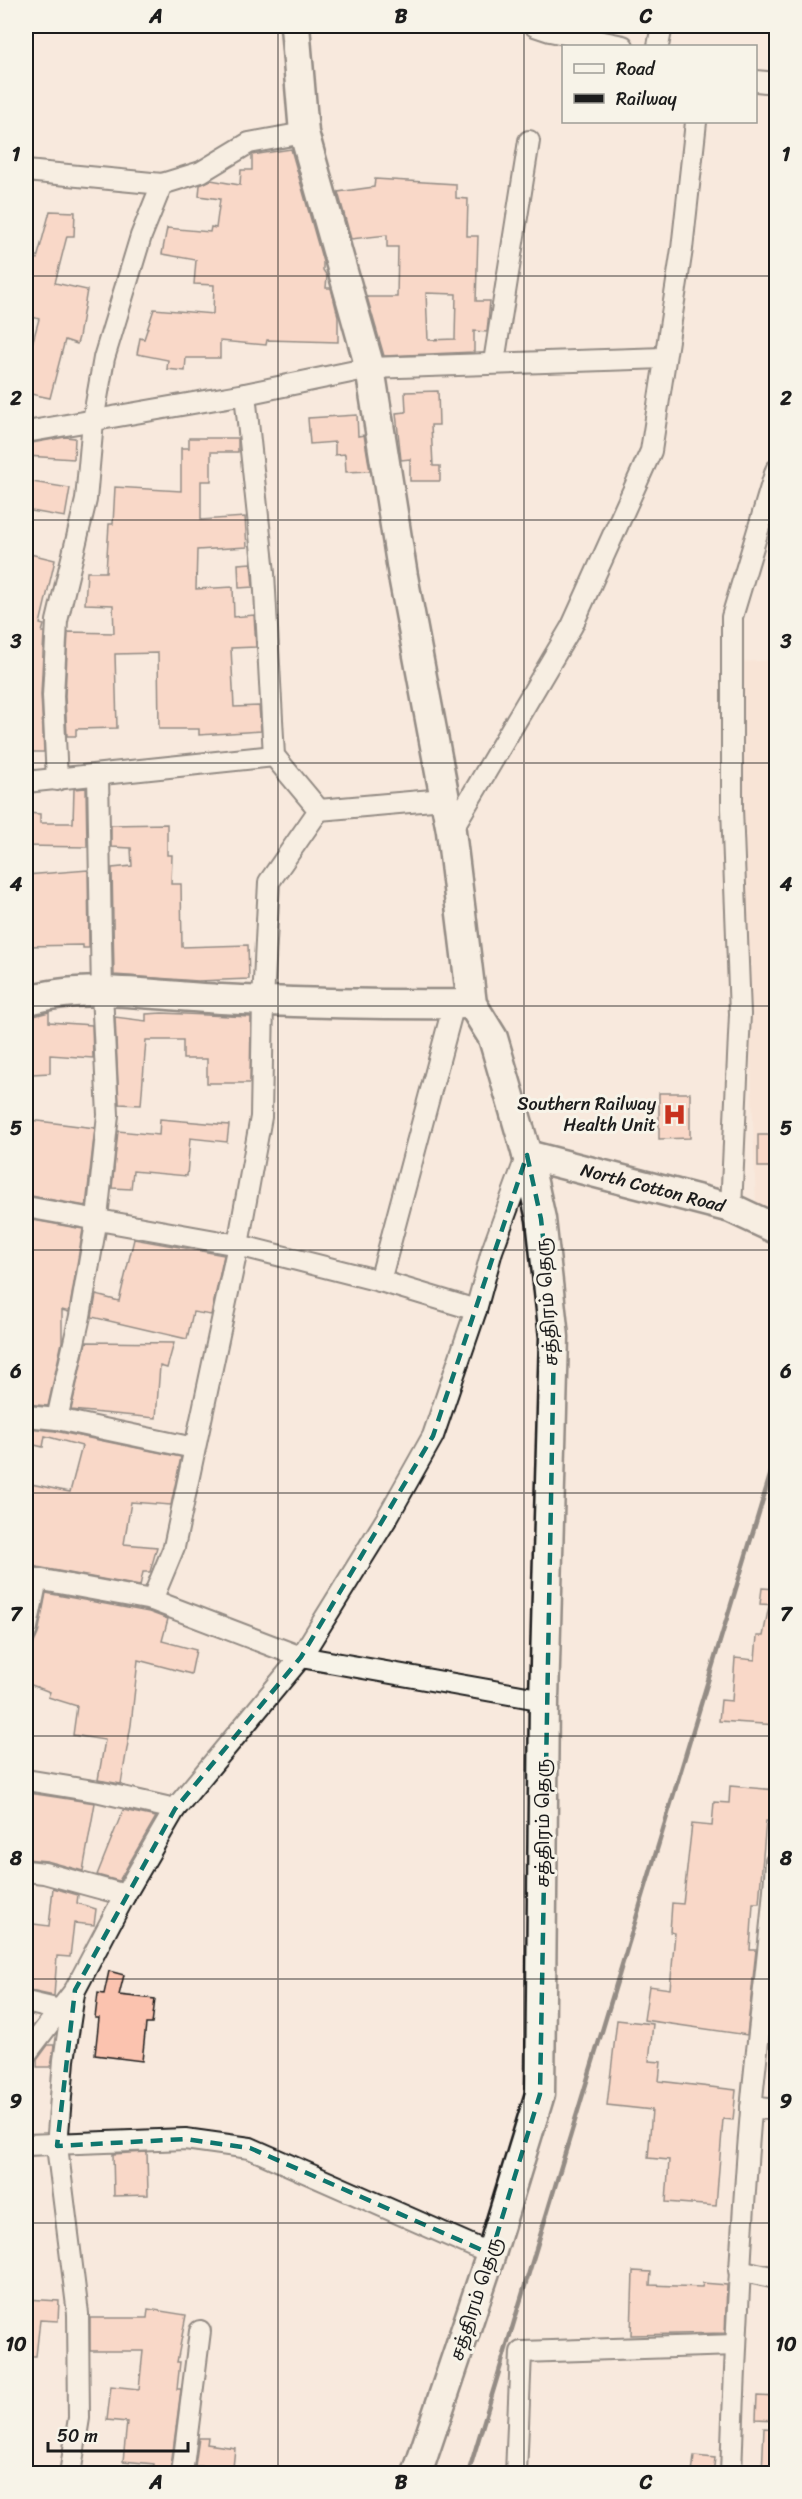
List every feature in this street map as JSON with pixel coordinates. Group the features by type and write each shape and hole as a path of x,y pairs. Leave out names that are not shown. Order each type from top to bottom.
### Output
{"street":[{"path":"295,26 304,133 370,368 403,576 451,831 463,1004 380,1281"},
{"path":"536,26 618,45"},
{"path":"658,45 662,26"},
{"path":"757,81 777,83"},
{"path":"451,831 572,626 651,450 682,249 696,123"},
{"path":"26,171 162,184 201,172 249,143 304,133"},
{"path":"494,362 529,141"},
{"path":"57,780 53,696 57,621 86,500 93,421 104,358 141,236 162,184"},
{"path":"26,432 245,394 370,368 664,358"},
{"path":"245,394 264,573 274,756 319,810"},
{"path":"731,1208 740,1014 732,808 732,617 777,470"},
{"path":"26,782 274,756"},
{"path":"57,1419 81,1316 97,1218 108,1115 102,993 98,775"},
{"path":"319,810 444,799"},
{"path":"152,1599 174,1547 238,1245 261,1118 263,1001 269,882 319,810"},
{"path":"26,1001 49,993 102,993 263,1001 463,1004"},
{"name":"சத்திரம் தெரு","path":"417,2474 491,2254 540,2094 544,1700 554,1337 541,1219 527,1155 493,1038 463,1004"},
{"path":"26,2054 75,1990 125,1895 175,1809 301,1657 387,1518 433,1436 476,1310 492,1251 527,1155"},
{"name":"North Cotton Road","path":"527,1155 731,1208 777,1229"},
{"path":"26,1207 238,1245 380,1281 476,1310"},
{"path":"26,1416 57,1419 194,1448"},
{"path":"26,1632 31,1578 152,1599 301,1657 544,1700"},
{"path":"26,1780 100,1792 175,1809"},
{"path":"731,2474 739,2271 752,2107 771,1993 777,1862"},
{"path":"26,1871 44,1873 125,1895"},
{"path":"70,2474 80,2418 78,2314 57,2146 64,2060 75,1990"},
{"path":"26,2002 60,2010"},
{"path":"752,2107 777,2110"},
{"path":"26,2145 57,2146 185,2139 250,2148 491,2254"},
{"path":"739,2271 777,2278"},
{"path":"182,2474 200,2331"},
{"path":"516,2474 522,2352 736,2346"}],"highlighted area":[{"path":"527,1155 541,1219 554,1337 540,2094 491,2254 250,2148 185,2139 57,2146 75,1990 175,1809 301,1657 433,1436"}],"shaded area":[{"path":"776,660 776,1210 756,1205 737,662"}],"building":[{"path":"291,149 323,262 323,270 327,276 326,288 331,288 338,316 338,342 267,340 266,345 220,341 220,358 186,358 185,371 167,369 168,360 137,354 140,338 144,339 154,309 213,314 214,285 194,284 196,260 162,254 167,228 210,232 211,227 216,228 220,199 199,196 200,185 211,180 240,185 241,170 252,170 252,155"},
{"path":"375,179 456,184 456,198 468,199 467,236 478,236 476,301 490,301 487,332 474,331 474,352 384,356 367,297 397,297 398,247 387,247 387,235 351,239 338,192 374,187","holes":["426,293 456,294 455,339 428,340"]},
{"path":"50,211 75,212 74,236 67,236 55,283 87,290 77,344 65,340 50,398 26,393 26,366 39,319 26,315 30,279 26,278 26,257 37,259"},
{"path":"438,391 439,425 431,425 433,466 440,466 440,481 410,481 410,459 401,460 396,413 406,412 405,392"},
{"path":"357,415 358,436 364,435 370,471 346,472 345,454 335,455 335,442 310,444 308,418"},
{"path":"65,437 75,438 74,459 26,456 26,444"},
{"path":"189,438 238,438 238,452 211,452 211,481 201,481 201,520 245,517 247,547 197,550 196,589 233,587 234,617 254,615 256,647 231,648 234,707 259,706 261,731 199,735 199,729 159,729 158,653 115,654 117,728 76,729 76,736 67,736 65,696 68,632 114,633 113,605 85,604 87,572 106,572 109,524 113,524 115,487 181,491 181,448 189,448"},
{"path":"26,481 70,488 65,517 26,510"},
{"path":"26,553 55,560 40,624 44,625 41,695 44,752 26,752"},
{"path":"251,563 253,587 239,588 238,564"},
{"path":"86,788 87,847 26,846 26,813 40,814 40,823 73,823 74,789"},
{"path":"167,824 167,855 172,855 171,884 181,884 182,947 248,945 249,979 198,981 114,975 112,868 132,866 131,848 111,847 111,825"},
{"path":"88,870 89,948 83,948 83,945 26,946 26,875"},
{"path":"49,1012 49,1022 92,1025 93,1058 50,1055 50,1073 32,1074 30,1017"},
{"path":"146,1014 251,1017 250,1083 207,1083 207,1059 183,1059 183,1040 146,1040 141,1105 119,1104 115,1017 146,1021"},
{"path":"659,1093 690,1093 690,1138 659,1139"},
{"path":"160,1119 229,1125 227,1142 190,1138 187,1176 133,1171 131,1189 112,1188 118,1131 159,1135"},
{"path":"30,1120 95,1128 86,1206 26,1195 29,1166 26,1166 26,1138 28,1138"},
{"path":"758,1135 777,1135 777,1167 758,1167"},
{"path":"27,1219 83,1229 69,1312 62,1310 62,1342 48,1406 26,1404"},
{"path":"134,1239 224,1255 211,1315 193,1312 187,1339 92,1317 96,1295 119,1301"},
{"path":"86,1342 174,1343 167,1368 160,1366 156,1418 71,1410"},
{"path":"28,1428 55,1431 181,1457 171,1505 131,1502 124,1544 157,1547 150,1572 143,1572 140,1586 26,1565 26,1483 70,1492 82,1446 45,1436 43,1447 26,1443"},
{"path":"762,1588 777,1589 777,1605 760,1604"},
{"path":"46,1593 149,1612 168,1619 162,1641 196,1650 191,1674 138,1660 131,1725 121,1784 98,1780 105,1740 73,1735 77,1706 48,1697 50,1692 26,1683 26,1661 38,1634"},
{"path":"769,1606 777,1607 777,1725 719,1721 721,1700 732,1701 735,1658 755,1660 757,1636 763,1636"},
{"path":"730,1786 777,1790 775,1822 766,1821 759,1903 753,1903 750,1950 756,1950 747,2035 644,2020 649,1986 670,1989 675,1933 670,1932 672,1903 683,1904 692,1824 712,1826 714,1802 729,1803"},
{"path":"29,1793 95,1803 83,1871 47,1861 26,1859"},
{"path":"123,1810 156,1817 119,1881 97,1875"},
{"path":"53,1888 78,1895 77,1903 96,1909 94,1925 74,1923 70,1957 57,1956 54,1996 26,1990 28,1940 26,1940 26,1923 49,1926"},
{"path":"109,1971 124,1975 119,1995 155,1999 152,2024 146,2024 142,2061 95,2055 99,2018 95,2018 98,1993 104,1994"},
{"path":"617,2020 653,2024 649,2061 661,2062 659,2081 736,2090 733,2120 723,2119 716,2206 666,2202 669,2160 648,2158 652,2110 607,2105"},
{"path":"48,2045 54,2045 51,2067 37,2067 37,2060"},
{"path":"147,2152 148,2195 114,2196 113,2154"},
{"path":"633,2271 651,2272 650,2285 702,2287 703,2283 727,2285 725,2333 631,2335"},
{"path":"26,2299 59,2301 58,2321 40,2320 36,2356 26,2356"},
{"path":"148,2309 186,2315 177,2362 180,2362 177,2389 181,2389 170,2474 153,2473 154,2464 123,2461 127,2422 107,2420 111,2386 139,2389 143,2351 90,2351 90,2318 147,2318"},
{"path":"757,2396 777,2397 777,2420 756,2419"},
{"path":"764,2428 777,2429 777,2474 762,2474"},
{"path":"199,2438 208,2438 207,2444 235,2448 233,2468 195,2466"},
{"path":"694,2456 715,2458 713,2474 692,2474"}],"railway":[{"path":"468,2474 776,1456"}],"place":[{"name":"Southern Railway Health Unit","path":"674,1114"}]}
